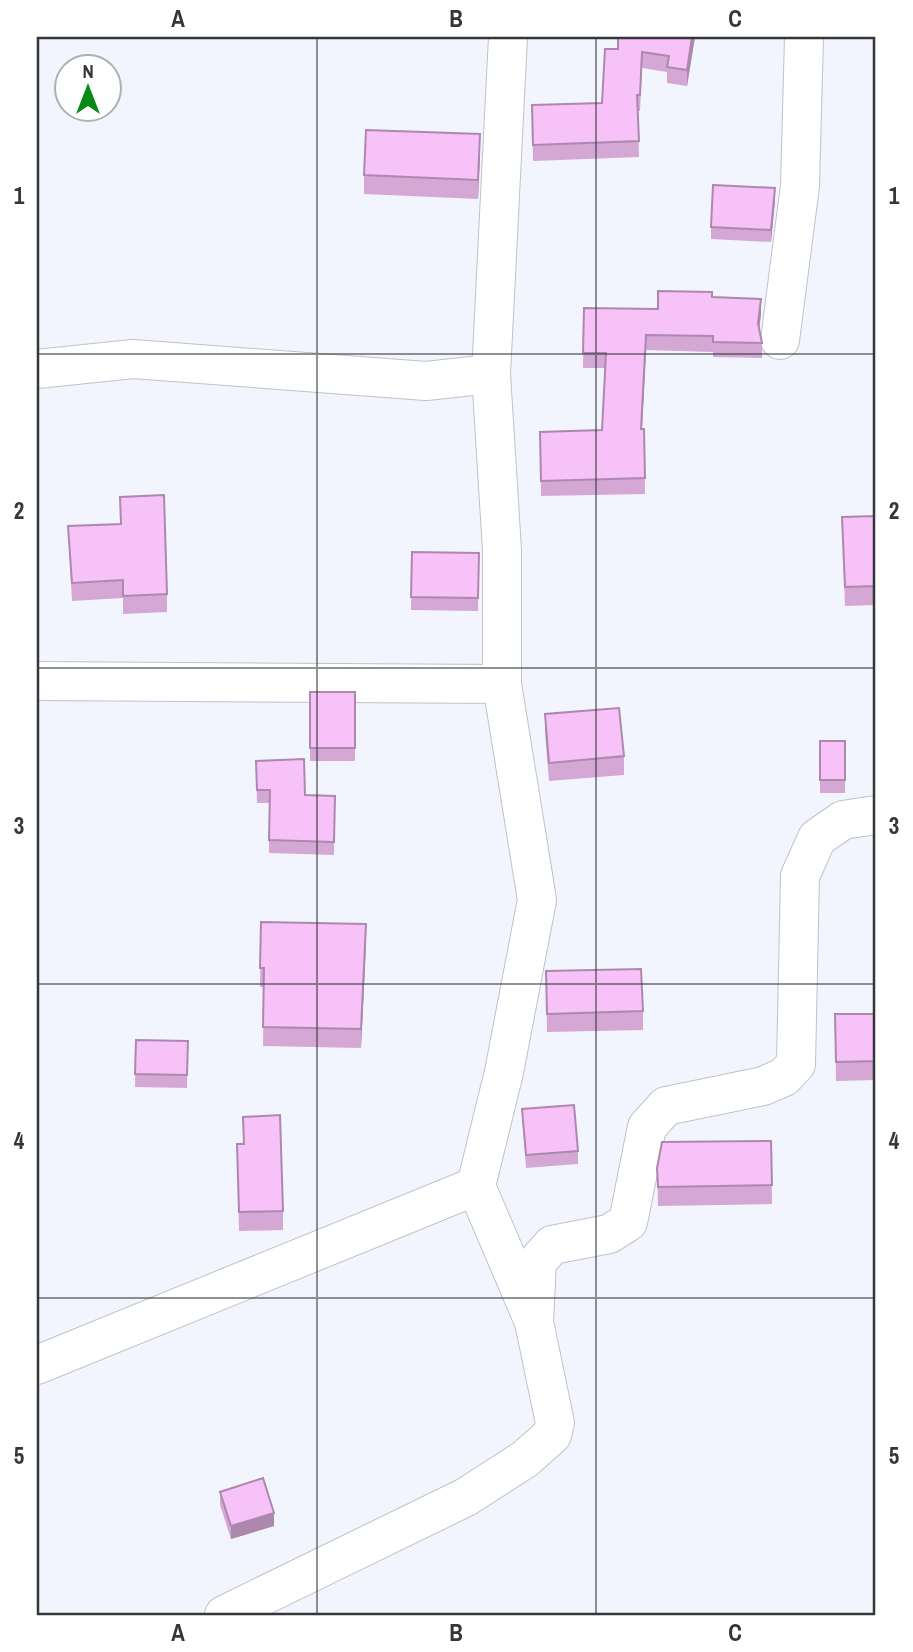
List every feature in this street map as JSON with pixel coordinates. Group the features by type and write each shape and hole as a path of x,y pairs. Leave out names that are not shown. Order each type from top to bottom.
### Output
{"street":[{"path":"224,1615 466,1497 525,1459 552,1435 555,1423 534,1322 477,1186 504,1072 537,900 502,684 502,550 491,374 508,37"},
{"path":"780,340 800,186 804,37"},
{"path":"37,369 133,359 426,381 491,374"},
{"path":"37,681 502,684"},
{"path":"534,1322 537,1262 552,1245 609,1234 628,1222 647,1127 666,1106 763,1086 784,1077 796,1064 800,876 817,838 843,820 876,815"},
{"path":"37,1365 477,1186"}],"building":[{"path":"618,37 692,37 687,70 667,67 669,56 642,52 640,95 637,95 639,141 533,145 532,105 602,103 605,49 618,49"},
{"path":"366,130 480,134 478,180 364,175"},
{"path":"713,185 775,188 771,230 711,227"},
{"path":"658,291 712,292 712,297 761,299 758,323 762,343 713,342 713,336 646,335 641,429 644,429 645,478 541,481 540,432 602,430 606,353 583,353 584,308 658,309"},
{"path":"164,495 167,594 123,596 123,580 72,583 68,526 121,524 120,497"},
{"path":"876,516 876,586 845,587 842,517"},
{"path":"412,552 479,553 478,598 411,597"},
{"path":"310,692 355,692 355,748 310,748"},
{"path":"619,708 624,756 549,763 545,714"},
{"path":"820,741 845,741 845,780 820,780"},
{"path":"304,759 305,795 335,796 334,842 269,840 270,790 257,790 256,761"},
{"path":"261,922 366,924 361,1029 263,1027 264,968 260,968"},
{"path":"641,969 643,1011 547,1014 546,971"},
{"path":"835,1014 876,1014 876,1061 836,1062"},
{"path":"136,1040 188,1041 187,1075 135,1074"},
{"path":"574,1105 578,1151 526,1155 522,1109"},
{"path":"280,1115 283,1211 239,1212 237,1144 244,1144 243,1117"},
{"path":"771,1141 772,1185 658,1187 657,1168 662,1142"},
{"path":"263,1478 274,1513 231,1526 220,1492"}]}
